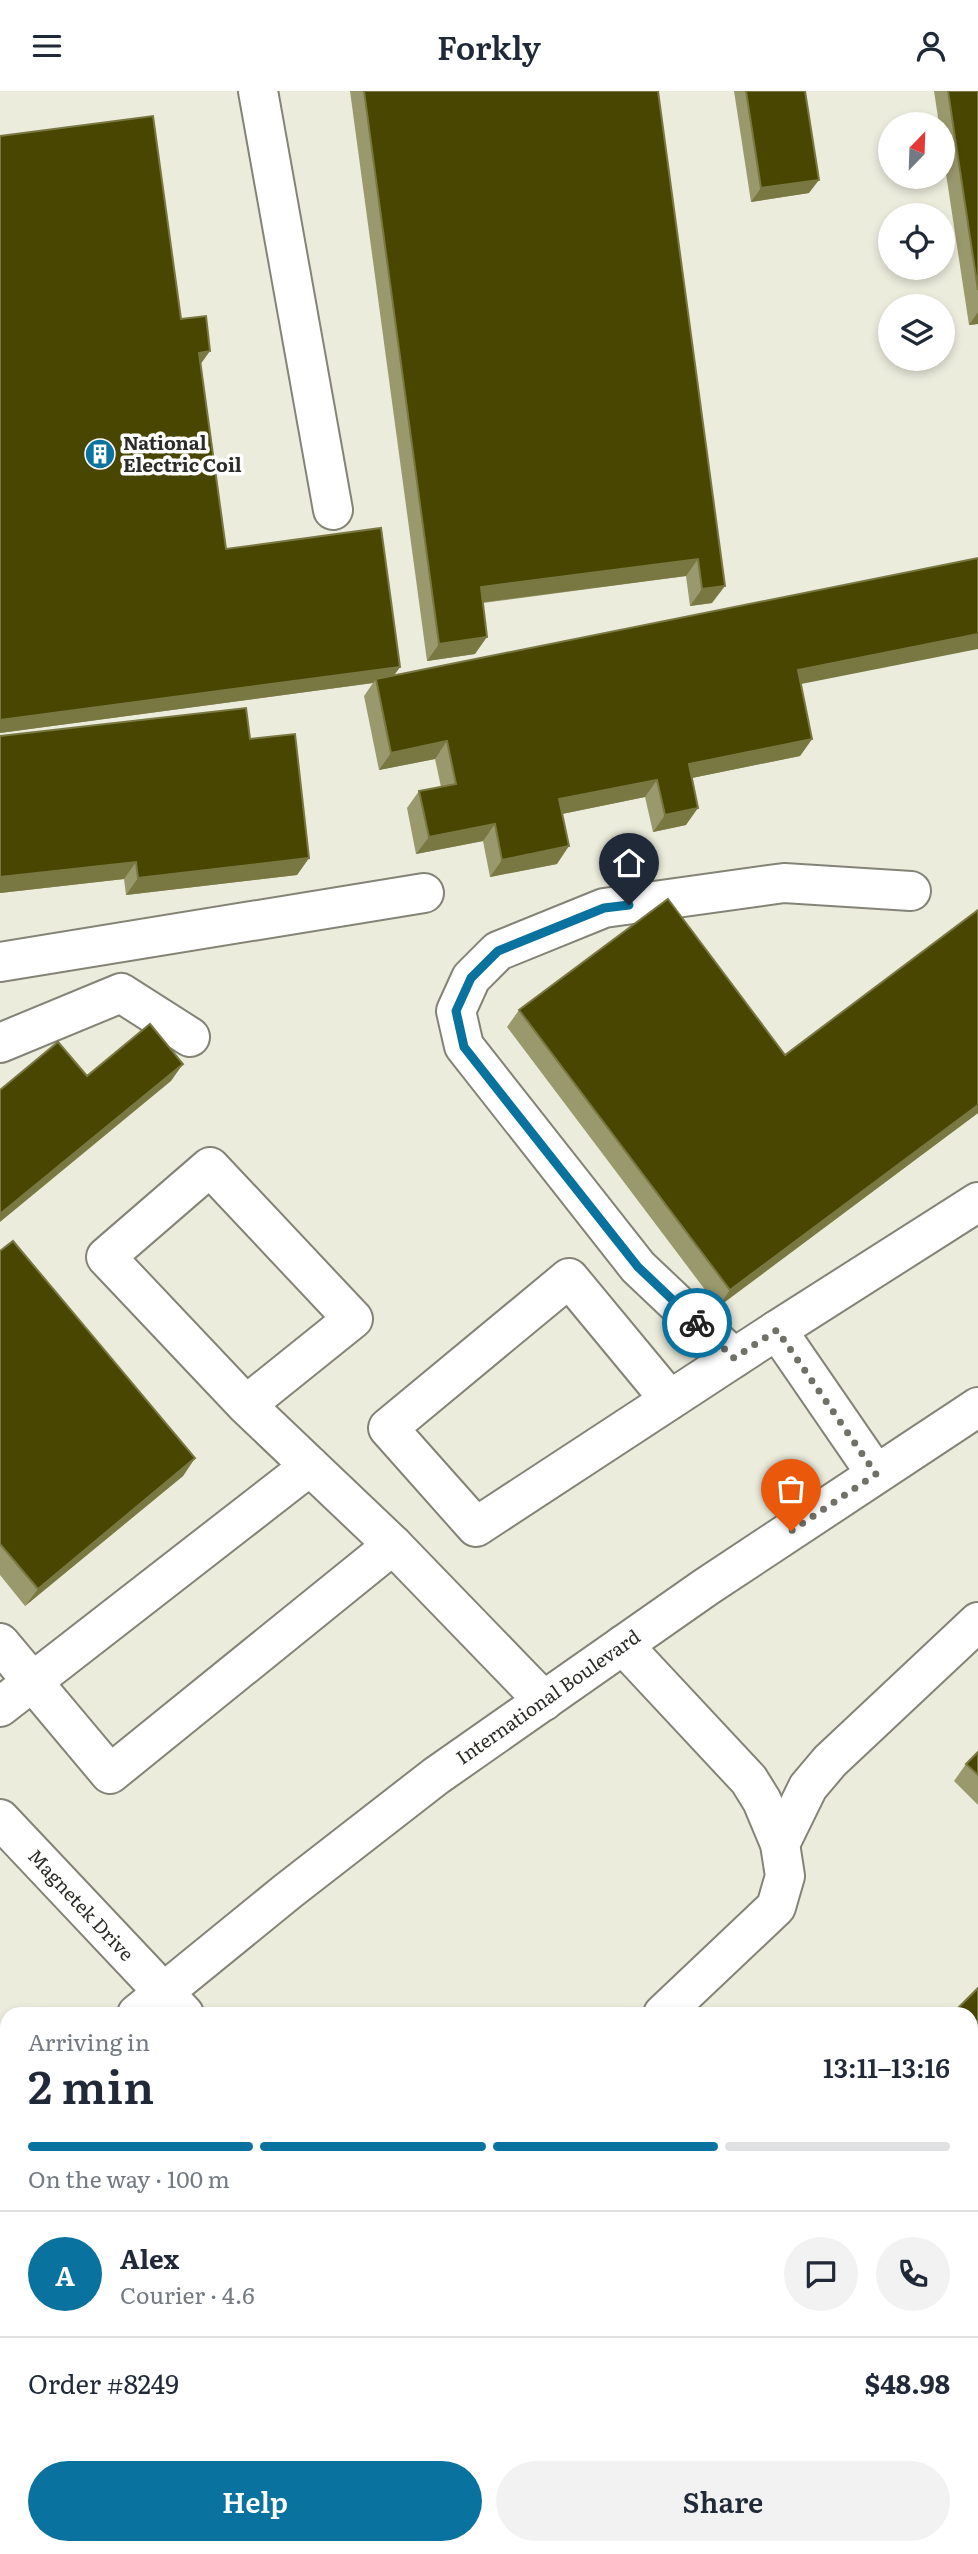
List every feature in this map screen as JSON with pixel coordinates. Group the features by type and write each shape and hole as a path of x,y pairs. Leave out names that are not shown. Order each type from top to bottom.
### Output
{"main road":[{"path":"258,91 333,510"},
{"path":"734,1358 638,1267 464,1047 456,1011 471,978 498,951 604,908 784,883 911,891"},
{"path":"0,962 424,893"},
{"path":"0,1043 121,992 190,1037"},
{"path":"246,1405 353,1319 210,1167 106,1257 246,1405 393,1545 544,1701"},
{"path":"670,1400 569,1278 388,1428 476,1527 978,1202"},
{"path":"777,1330 876,1474"},
{"name":"International Boulevard","path":"161,2007 436,1776 622,1645 978,1407"},
{"path":"0,1707 310,1466"},
{"path":"0,1643 110,1774 393,1545"},
{"path":"780,1844 808,1787 830,1761 978,1622"},
{"path":"622,1645 749,1780 762,1801 780,1844 785,1875 776,1907 670,2007"},
{"name":"Magnetek Drive","path":"0,1819 161,2007"}],"building":[{"path":"364,91 658,91 725,586 702,589 698,559 481,587 487,637 439,644"},
{"path":"746,91 805,91 819,180 761,188"},
{"path":"948,91 978,91 978,290 956,144 956,112 951,112"},
{"name":"National Electric Coil","path":"153,116 181,319 206,316 210,351 199,353 226,549 381,528 400,667 0,720 0,136"},
{"path":"978,558 978,634 798,670 812,739 689,764 698,808 665,815 657,780 559,799 569,846 502,860 495,824 429,837 419,791 456,784 447,741 391,753 376,679"},
{"path":"246,708 250,739 295,734 309,858 138,878 136,862 0,877 0,736"},
{"path":"668,899 785,1055 978,910 978,1105 730,1290 519,1010"},
{"path":"150,1024 183,1064 0,1214 0,1090 58,1042 87,1076"},
{"path":"13,1241 195,1458 38,1589 0,1544 0,1251"},
{"path":"978,1752 978,1775 966,1764"},
{"path":"978,1988 978,2007 959,2007"}],"way so far":[{"path":"697,1323 734,1358 777,1330 876,1474 791,1531"}],"place":[{"name":"National Electric Coil","path":"100,454"}],"route":[{"path":"629,905 604,908 498,951 471,978 456,1011 464,1047 638,1267 697,1323"}]}
